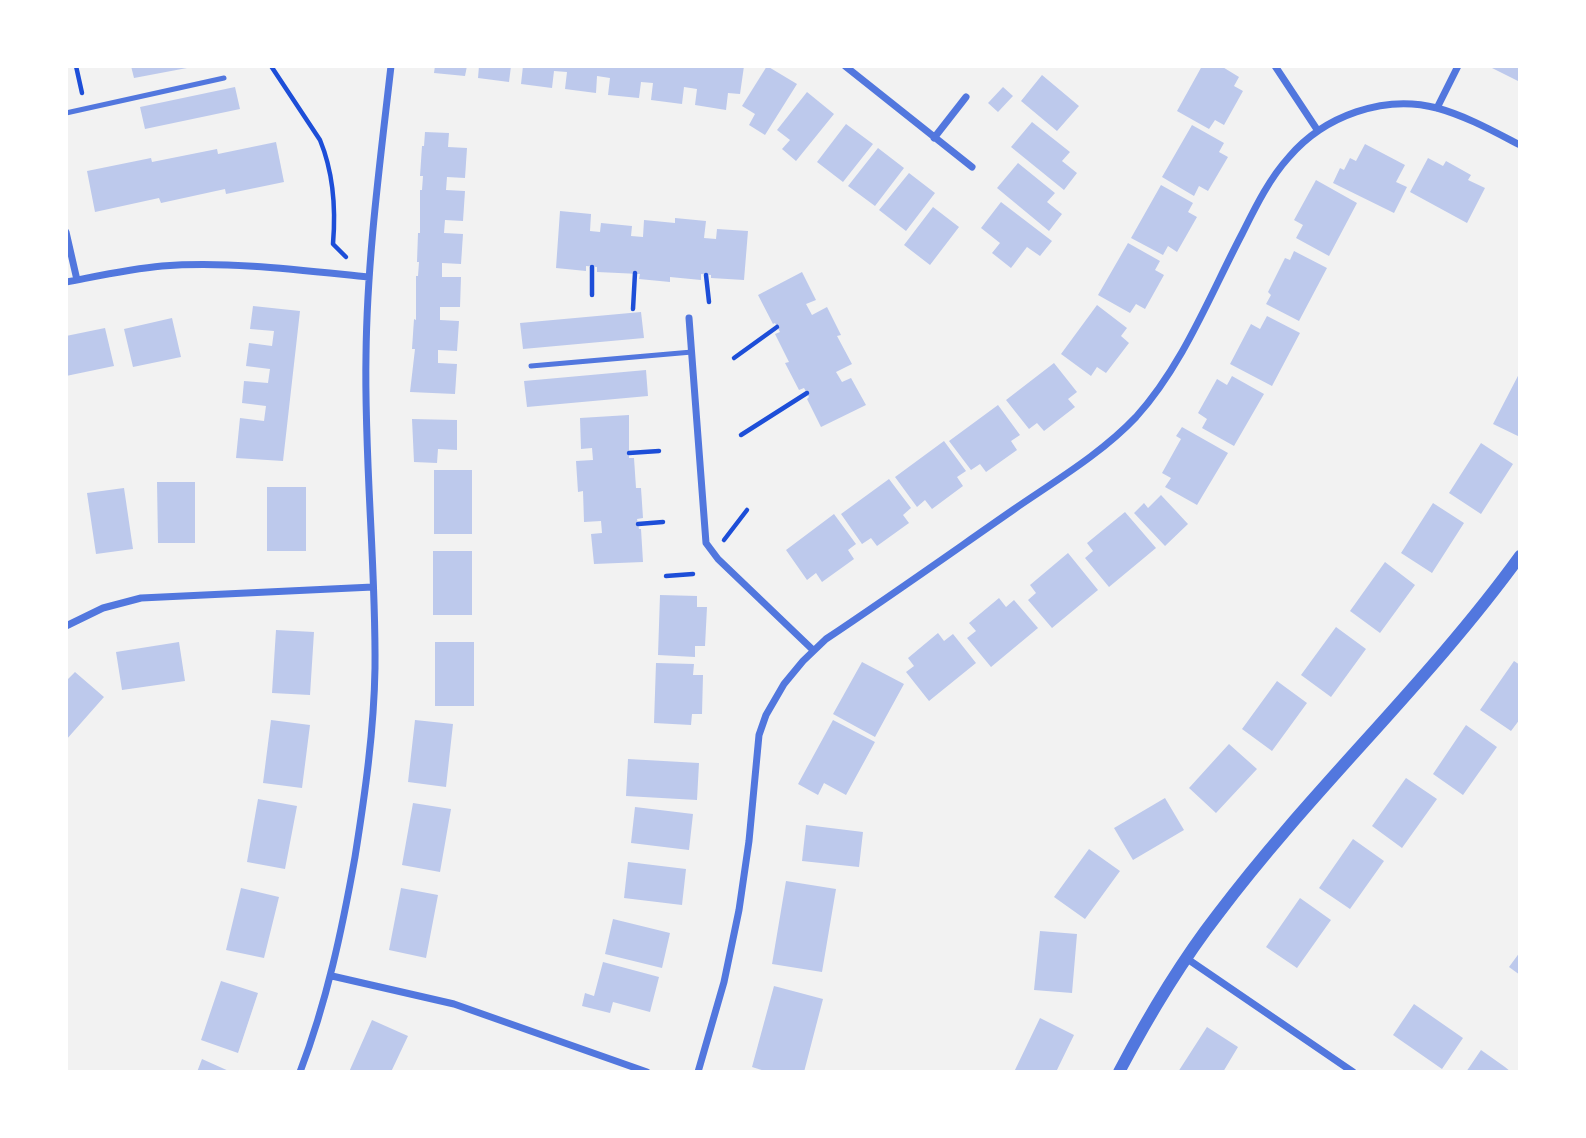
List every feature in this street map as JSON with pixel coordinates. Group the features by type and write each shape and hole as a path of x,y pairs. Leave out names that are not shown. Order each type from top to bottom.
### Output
{"street":[{"path":"300,1072 332,976 368,769 375,668 366,359 368,277 391,66"},
{"path":"845,66 972,167"},
{"path":"1275,66 1318,131"},
{"path":"1437,108 1458,66"},
{"path":"934,138 966,97"},
{"path":"698,1072 724,982 739,910 749,841 755,755 759,735 775,698 793,672 813,650 1095,453 1136,416 1169,373 1252,214 1276,174 1294,151 1318,131 1352,113 1383,105 1420,105 1437,108 1472,121 1520,145"},
{"path":"66,232 77,280"},
{"path":"66,282 139,268 186,265 253,267 368,277"},
{"path":"689,318 706,543 718,559 813,650"},
{"path":"1119,1072 1186,958 1254,867 1466,626 1520,556"},
{"path":"66,626 103,608 141,598 373,587"},
{"path":"1186,958 1353,1072"},
{"path":"332,976 454,1004 647,1072"}],"lane":[{"path":"66,113 224,78"},
{"path":"531,366 691,352"}],"path":[{"path":"76,66 86,108"},
{"path":"271,66 320,140 325,152 332,187 333,244 368,277"},
{"path":"592,267 592,295"},
{"path":"634,309 635,273"},
{"path":"706,275 709,302"},
{"path":"734,358 777,327"},
{"path":"741,435 807,393"},
{"path":"629,453 659,451"},
{"path":"724,540 747,510"},
{"path":"638,524 663,522"},
{"path":"666,576 693,574"}],"building":[{"path":"131,66 186,66 187,68 134,78"},
{"path":"435,66 467,66 465,76 434,73"},
{"path":"479,66 511,66 509,82 478,78"},
{"path":"523,66 744,66 740,94 728,93 726,110 695,105 697,89 684,87 682,104 651,100 653,83 641,82 639,98 608,95 610,78 597,76 596,93 565,89 567,72 554,71 552,88 521,84"},
{"path":"767,66 797,84 765,135 749,125 755,114 742,106"},
{"path":"1202,66 1221,66 1239,77 1234,86 1243,91 1224,125 1215,120 1209,129 1177,111"},
{"path":"1488,66 1520,66 1520,82"},
{"path":"1042,75 1079,106 1057,131 1021,101"},
{"path":"235,87 240,109 145,129 140,107"},
{"path":"1003,87 1013,96 998,112 988,103"},
{"path":"807,92 834,114 796,161 782,149 790,140 777,130"},
{"path":"1032,122 1070,152 1062,161 1077,173 1064,190 1011,147"},
{"path":"846,124 873,144 843,182 817,162"},
{"path":"1192,125 1224,143 1219,152 1228,157 1208,191 1199,186 1194,196 1162,177"},
{"path":"425,132 449,133 448,147 467,148 465,178 447,177 446,190 465,191 463,221 445,220 444,233 463,234 461,264 442,263 442,277 461,277 460,307 440,307 440,320 459,321 457,351 438,350 438,363 457,364 455,394 410,392 415,349 412,349 414,319 416,320 420,190 423,176 420,176"},
{"path":"276,142 284,182 226,194 225,189 161,203 159,198 95,212 87,171 151,158 152,162 217,149 218,154"},
{"path":"1365,144 1405,165 1396,182 1407,187 1394,213 1333,183 1340,168 1344,170 1350,158 1356,161"},
{"path":"878,148 904,168 875,206 848,186"},
{"path":"1428,158 1443,166 1446,161 1471,175 1468,180 1485,188 1467,223 1410,192"},
{"path":"1018,163 1055,193 1047,202 1062,214 1049,231 997,188"},
{"path":"909,173 935,193 906,231 879,210"},
{"path":"1316,180 1357,203 1329,256 1296,238 1303,225 1294,220"},
{"path":"1161,185 1193,203 1188,212 1197,217 1177,252 1168,246 1163,255 1131,238"},
{"path":"1001,202 1052,241 1040,256 1027,247 1011,268 992,253 1000,243 981,228"},
{"path":"933,207 959,227 930,265 904,245"},
{"path":"560,211 591,214 590,231 600,232 601,223 632,226 631,236 643,237 644,220 675,223 675,218 706,221 704,238 716,239 717,229 748,231 744,280 711,278 711,275 701,274 701,280 670,277 670,282 639,279 640,274 597,272 597,267 586,266 586,271 556,268"},
{"path":"1128,243 1160,261 1155,270 1164,275 1145,309 1136,304 1130,313 1098,295"},
{"path":"1294,251 1327,268 1299,321 1266,304 1271,295 1268,292 1285,258 1290,260"},
{"path":"802,272 816,300 806,304 812,315 827,307 841,335 837,336 852,364 836,372 842,382 851,378 866,405 821,427 804,388 799,390 785,363 789,362 775,334 780,332 758,295"},
{"path":"1097,305 1127,328 1121,336 1129,343 1106,373 1097,367 1091,376 1061,354"},
{"path":"253,306 300,311 283,461 236,458 240,418 264,421 266,406 242,403 244,381 268,383 270,369 246,366 249,343 272,346 274,331 250,329"},
{"path":"641,312 644,338 523,349 520,323"},
{"path":"1267,316 1300,333 1272,386 1230,364 1251,324 1260,329"},
{"path":"172,318 181,357 133,367 124,329"},
{"path":"105,328 114,366 66,376 66,336"},
{"path":"1054,363 1077,392 1068,399 1075,407 1044,431 1037,423 1029,429 1006,400"},
{"path":"646,370 648,396 527,407 524,381"},
{"path":"1520,372 1520,437 1493,424"},
{"path":"1232,376 1264,394 1234,446 1202,428 1207,419 1198,413 1217,379 1227,385"},
{"path":"998,405 1020,435 1011,441 1017,450 986,472 980,464 971,470 949,441"},
{"path":"629,415 629,458 634,458 636,488 641,488 643,518 637,519 641,529 643,562 594,564 591,534 602,533 601,521 584,522 583,491 578,492 576,461 593,460 592,448 581,449 580,418"},
{"path":"412,419 457,420 457,450 438,449 437,463 414,462"},
{"path":"1182,427 1228,453 1197,505 1165,487 1171,478 1162,473 1181,439 1176,436"},
{"path":"944,441 966,471 957,477 963,486 932,509 925,500 917,507 895,477"},
{"path":"1481,443 1513,464 1481,514 1449,493"},
{"path":"434,470 472,470 472,534 434,534"},
{"path":"889,479 911,508 903,515 909,523 877,546 871,538 862,544 841,514"},
{"path":"157,482 195,482 195,543 158,543"},
{"path":"267,487 306,487 306,551 267,551"},
{"path":"124,488 133,549 96,554 87,493"},
{"path":"1161,495 1188,524 1165,546 1134,513 1144,503 1148,508"},
{"path":"1433,503 1464,523 1432,573 1401,553"},
{"path":"1125,512 1156,548 1109,587 1085,558 1093,551 1087,543"},
{"path":"834,514 856,544 848,550 854,559 822,582 816,573 807,580 786,550"},
{"path":"433,551 472,551 472,615 433,615"},
{"path":"1068,553 1098,590 1052,628 1028,600 1036,593 1030,585"},
{"path":"1385,562 1415,585 1380,633 1350,611"},
{"path":"660,595 697,596 697,607 707,607 705,646 695,646 695,657 658,655"},
{"path":"999,598 1006,607 1014,600 1038,628 991,667 967,638 976,631 969,623"},
{"path":"1336,627 1366,649 1331,697 1301,675"},
{"path":"276,630 314,632 310,695 272,693"},
{"path":"938,633 944,641 953,634 976,663 929,701 906,672 914,666 908,658"},
{"path":"179,642 185,681 122,690 116,652"},
{"path":"435,642 474,642 474,706 435,706"},
{"path":"1514,661 1520,665 1520,719 1511,731 1480,710"},
{"path":"862,662 904,684 875,737 833,714"},
{"path":"656,663 694,664 693,675 703,675 702,714 692,714 691,725 654,723"},
{"path":"75,672 104,697 66,740 66,681"},
{"path":"1277,681 1307,703 1272,751 1242,729"},
{"path":"271,720 310,725 302,788 263,783"},
{"path":"415,720 453,724 446,787 408,782"},
{"path":"833,720 875,742 846,795 824,783 818,795 798,784"},
{"path":"1466,725 1497,747 1463,795 1433,774"},
{"path":"1229,744 1257,769 1216,813 1189,788"},
{"path":"628,759 699,763 697,800 626,796"},
{"path":"1406,778 1437,799 1402,848 1372,826"},
{"path":"1165,798 1184,830 1133,860 1114,828"},
{"path":"258,799 297,806 285,869 247,862"},
{"path":"413,803 451,809 440,872 402,865"},
{"path":"635,807 693,814 689,850 631,843"},
{"path":"806,825 863,832 859,867 802,861"},
{"path":"1353,839 1384,861 1350,909 1319,888"},
{"path":"1089,849 1120,871 1085,919 1054,897"},
{"path":"628,862 686,869 682,905 624,898"},
{"path":"786,881 836,889 822,972 772,964"},
{"path":"241,888 279,897 264,958 226,950"},
{"path":"401,888 438,895 426,958 389,950"},
{"path":"1300,898 1331,920 1297,968 1266,947"},
{"path":"613,919 670,933 662,968 605,954"},
{"path":"1040,931 1077,934 1072,993 1034,990"},
{"path":"1520,952 1520,975 1509,967"},
{"path":"603,962 659,977 650,1012 613,1002 610,1013 582,1006 585,993 594,996"},
{"path":"221,981 258,993 238,1053 201,1040"},
{"path":"774,986 823,999 804,1072 768,1072 752,1067"},
{"path":"1414,1004 1463,1038 1442,1069 1393,1035"},
{"path":"1040,1018 1074,1035 1056,1072 1014,1072"},
{"path":"372,1020 408,1036 391,1072 349,1072"},
{"path":"1207,1027 1238,1047 1223,1072 1178,1072"},
{"path":"1481,1050 1505,1067 1511,1072 1466,1072"},
{"path":"202,1059 231,1072 197,1072"}]}
